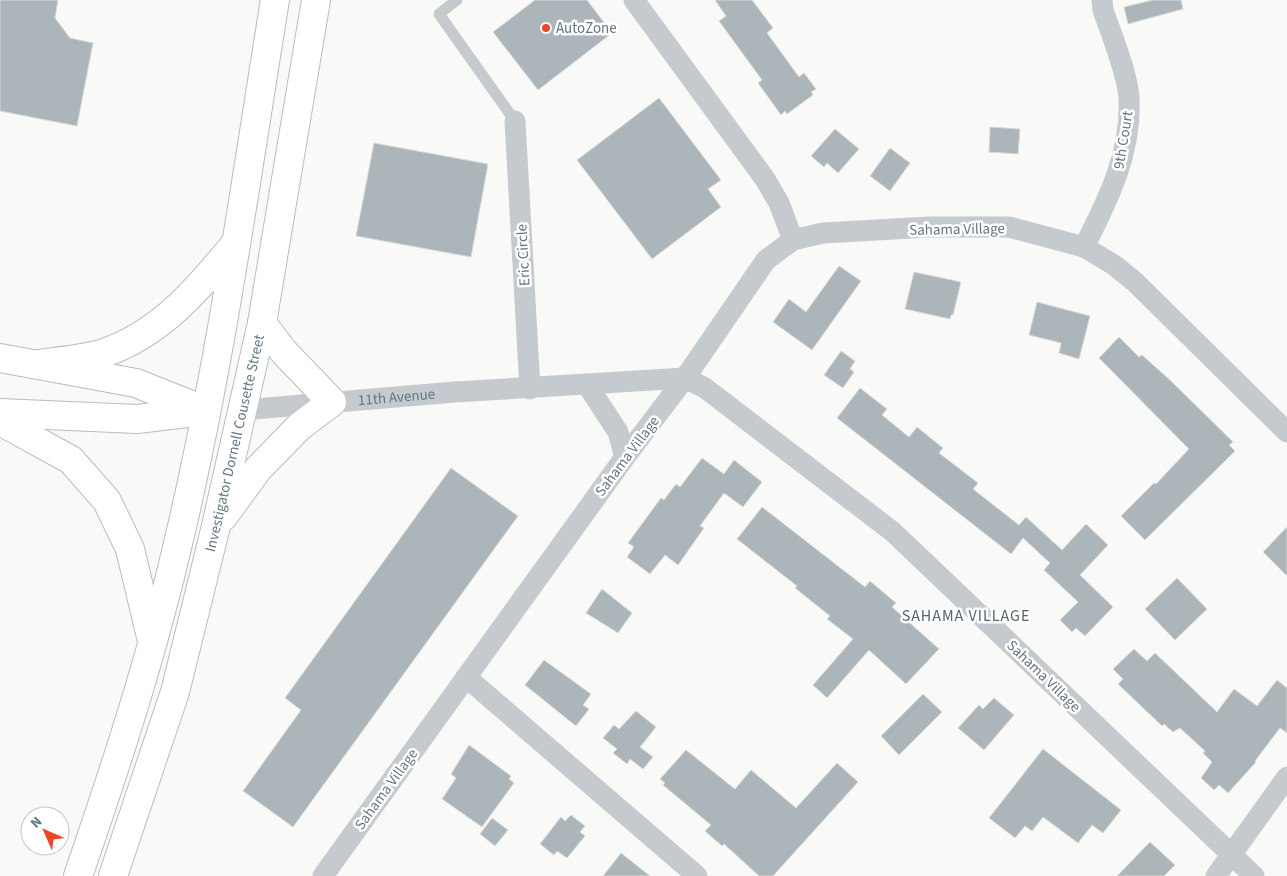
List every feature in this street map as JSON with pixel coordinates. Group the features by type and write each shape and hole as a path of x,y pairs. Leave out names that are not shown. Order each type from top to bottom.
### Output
{"main road":[{"path":"78,876 140,690 176,552 206,411 276,0"},
{"name":"Investigator Dornell Cousette Street","path":"112,876 175,692 216,526 262,323 316,0"},
{"path":"40,364 100,354 142,336 165,319 200,287 236,243"},
{"path":"216,526 258,469 300,428 332,402 284,352 262,323"},
{"path":"0,358 136,383 206,411"},
{"name":"11th Avenue","path":"0,413 137,419 206,411 242,410"},
{"path":"0,421 70,460 107,501 130,549 152,641"}],"street":[{"path":"634,0 765,179 779,203 793,240"},
{"name":"9th Court","path":"1084,247 1118,175 1128,123 1129,96 1103,10 1102,0"},
{"name":"Eric Circle","path":"515,121 530,389"},
{"name":"Sahama Village","path":"323,876 625,457 686,378 766,260 793,240 823,233 982,226 1009,227 1084,247 1114,265 1135,282 1287,432"},
{"name":"Sahama Village","path":"686,378 705,388 893,532 1231,855"},
{"name":"11th Avenue","path":"242,410 332,402 686,378"},
{"path":"588,386 618,432 625,457"},
{"path":"466,677 697,876"},
{"path":"1216,876 1287,777"},
{"path":"1231,855 1254,876"}],"lane":[{"path":"457,0 439,14 515,121"}],"building":[{"path":"0,0 58,0 55,18 70,38 93,43 77,126 0,111"},
{"path":"535,0 587,0 612,33 538,90 493,32"},
{"path":"715,0 752,0 773,28 767,33 799,77 804,73 816,89 811,92 813,95 787,114 785,111 781,115 758,83 762,80 719,21 726,16"},
{"path":"1153,0 1181,0 1183,9 1128,24 1124,7"},
{"path":"659,98 721,180 708,189 721,207 652,259 577,160"},
{"path":"990,127 1020,129 1018,154 989,152"},
{"path":"835,129 859,149 838,173 827,163 824,167 811,156"},
{"path":"374,143 488,164 471,257 356,236"},
{"path":"890,148 910,163 890,191 870,176"},
{"path":"839,266 861,281 812,350 773,322 789,299 806,312"},
{"path":"914,272 961,282 953,315 951,315 950,319 905,309"},
{"path":"1037,302 1090,316 1079,359 1059,353 1061,343 1029,335"},
{"path":"1119,337 1139,357 1142,355 1171,381 1233,442 1229,445 1235,451 1145,540 1121,516 1154,483 1156,484 1189,449 1099,358"},
{"path":"841,351 855,361 850,369 854,372 843,388 824,375"},
{"path":"860,388 887,409 882,415 909,437 917,427 943,448 939,453 978,483 973,489 1019,525 1026,517 1062,550 1086,524 1108,545 1080,575 1113,607 1085,636 1076,628 1072,632 1060,620 1078,602 1044,570 1050,563 1023,538 1011,554 837,418"},
{"path":"702,458 724,474 734,460 762,482 743,507 724,493 700,526 704,528 678,565 665,555 650,574 627,557 634,547 628,543 661,498 664,500 676,484 680,487"},
{"path":"451,468 518,516 293,827 243,791 301,710 285,698"},
{"path":"762,507 865,587 870,581 896,603 892,607 939,649 906,684 869,650 827,698 813,685 853,639 827,619 830,616 795,588 797,586 737,539"},
{"path":"1287,527 1287,576 1263,552"},
{"path":"1177,578 1207,609 1175,640 1145,609"},
{"path":"602,589 632,613 618,633 586,613"},
{"path":"1134,649 1147,661 1155,653 1217,712 1234,689 1257,706 1277,680 1287,688 1287,733 1280,728 1256,762 1228,793 1219,785 1214,790 1201,778 1212,762 1203,753 1205,751 1180,728 1173,732 1164,724 1162,726 1118,684 1123,679 1113,669"},
{"path":"544,660 591,694 583,705 589,709 576,726 525,685"},
{"path":"923,694 942,712 899,755 881,736"},
{"path":"994,698 1014,715 984,750 958,728 979,705 983,709"},
{"path":"636,711 656,727 640,747 653,757 643,769 630,759 627,764 613,753 617,749 603,738 614,725 619,729"},
{"path":"469,745 511,776 509,779 514,783 482,827 442,799 456,778 451,774"},
{"path":"1043,749 1121,810 1103,833 1092,825 1078,843 1043,817 1032,831 1025,826 1015,838 989,818"},
{"path":"686,750 735,789 751,770 796,808 837,763 858,782 773,876 759,876 724,844 722,846 705,831 711,825 663,785 665,783 660,779"},
{"path":"571,815 585,826 580,832 585,836 567,858 557,851 554,855 540,844 561,817 565,821"},
{"path":"492,818 508,830 495,846 480,834"},
{"path":"1150,842 1175,865 1164,876 1117,876"},
{"path":"621,853 650,876 603,876"}],"place":[{"name":"AutoZone","path":"546,28"}],"district":[{"name":"SAHAMA VILLAGE","path":"966,615"}]}
